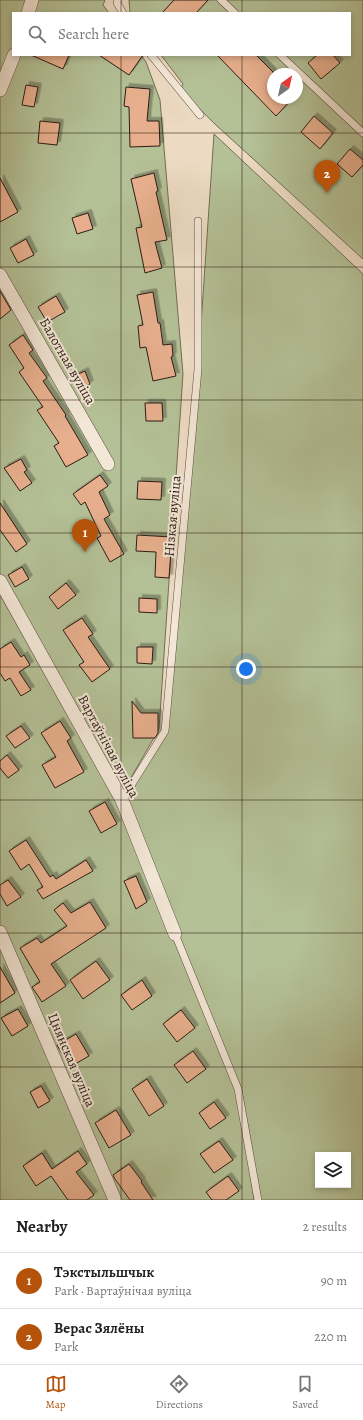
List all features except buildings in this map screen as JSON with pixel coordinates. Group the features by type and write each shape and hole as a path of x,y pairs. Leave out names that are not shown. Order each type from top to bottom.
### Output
{"street":[{"path":"28,12 32,0"},
{"path":"0,90 14,56"},
{"name":"Балотная вуліца","path":"0,275 108,464"},
{"name":"Вартаўнічая вуліца","path":"0,581 122,800 175,934"},
{"name":"Цнянская вуліца","path":"0,932 115,1200"}],"lane":[{"path":"118,0 117,3 122,12"},
{"path":"221,0 234,12"},
{"path":"152,56 200,115"},
{"path":"281,56 363,133"},
{"name":"Нізкая вуліца","path":"122,800 165,731 198,369 198,221"},
{"path":"175,934 238,1089 258,1200"}],"green space":[{"path":"0,0 105,0 103,5 108,12 12,12 12,56 142,56 146,62 160,100 183,374 159,729 117,802 122,800 165,731 198,369 214,134 363,274 363,1200 258,1200 241,1107 254,1200 0,1200"},
{"path":"129,0 363,0 363,259 217,126 180,90 183,84 162,56 351,56 351,12 130,12"}],"place":[{"name":"Верас Зялёны","path":"327,193"},
{"name":"Тэкстыльшчык","path":"85,552"}]}
